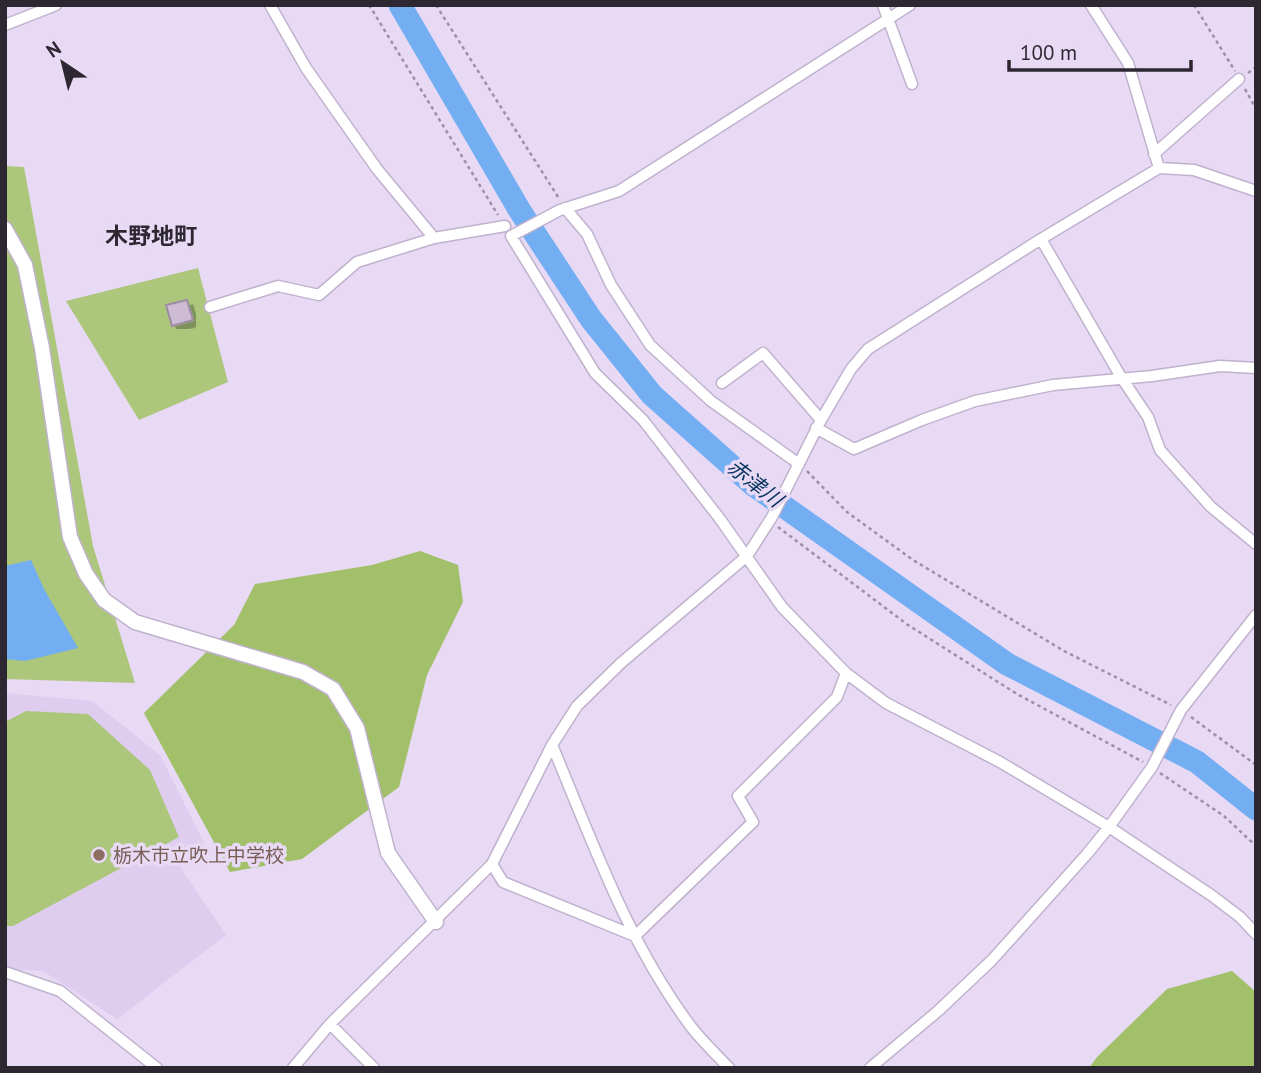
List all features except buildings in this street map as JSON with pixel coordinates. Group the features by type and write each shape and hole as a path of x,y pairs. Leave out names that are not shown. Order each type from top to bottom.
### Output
{"street":[{"path":"5,25 56,5"},
{"path":"270,5 306,68 377,169 434,238"},
{"path":"883,5 912,84"},
{"path":"910,5 619,191 562,209 511,236 595,373 643,420 747,556 782,607 846,673 886,703 1000,762 1109,827 1211,895 1240,917 1256,934"},
{"path":"1091,5 1128,63 1159,168"},
{"path":"1154,154 1239,79"},
{"path":"293,1068 330,1024 492,864 552,745 577,706 621,663 747,556 771,519 819,424 851,369 868,349 1159,168 1194,170 1256,191"},
{"path":"562,209 587,234 611,285 650,345 711,401 797,469"},
{"path":"210,307 278,286 319,295 357,262 434,238 505,226"},
{"path":"5,229 25,265 41,348 70,537 86,574 104,600 135,622 303,672 333,689 357,728 388,853 436,922"},
{"path":"1041,239 1121,377 1148,417 1160,450 1211,507 1256,544"},
{"path":"722,383 763,353 819,424 854,449 975,401 1053,385 1220,366 1256,368"},
{"path":"870,1068 938,1011 992,960 1109,827 1154,764 1180,712 1256,615"},
{"path":"635,936 753,821 738,796 837,697 846,673"},
{"path":"552,745 601,868 647,960 693,1029 729,1068"},
{"path":"492,864 503,882 635,936"},
{"path":"5,972 61,992 157,1068"},
{"path":"330,1024 374,1068"}],"path":[{"path":"369,5 505,226"},
{"path":"436,5 562,209"},
{"path":"1194,5 1256,109"},
{"path":"797,469 847,512 912,560 1064,652 1180,712 1256,765"},
{"path":"771,519 908,625 1017,694 1154,764 1224,816 1256,846"}],"shaded area":[{"name":"栃木市立吹上中学校","path":"5,693 92,701 160,755 204,843 180,867 226,935 117,1019 43,971 5,969"}],"green space":[{"path":"5,166 24,167 93,546 135,683 5,679"},
{"path":"198,268 228,382 139,420 66,301"},
{"path":"420,551 458,565 463,602 427,675 399,787 302,859 230,872 144,713 234,625 255,584 372,565"},
{"path":"26,711 88,714 150,770 179,837 13,926 5,926 5,722"},
{"path":"1232,971 1256,992 1256,1068 1089,1068 1167,989"}],"water":[{"path":"31,560 44,589 78,648 25,661 5,659 5,566"}],"waterway":[{"name":"赤津川","path":"400,5 520,211 591,319 652,395 752,484 1007,664 1197,762 1256,809"}],"place":[{"name":"栃木市立吹上中学校","path":"99,855"}],"district":[{"name":"木野地町","path":"151,235"}]}
